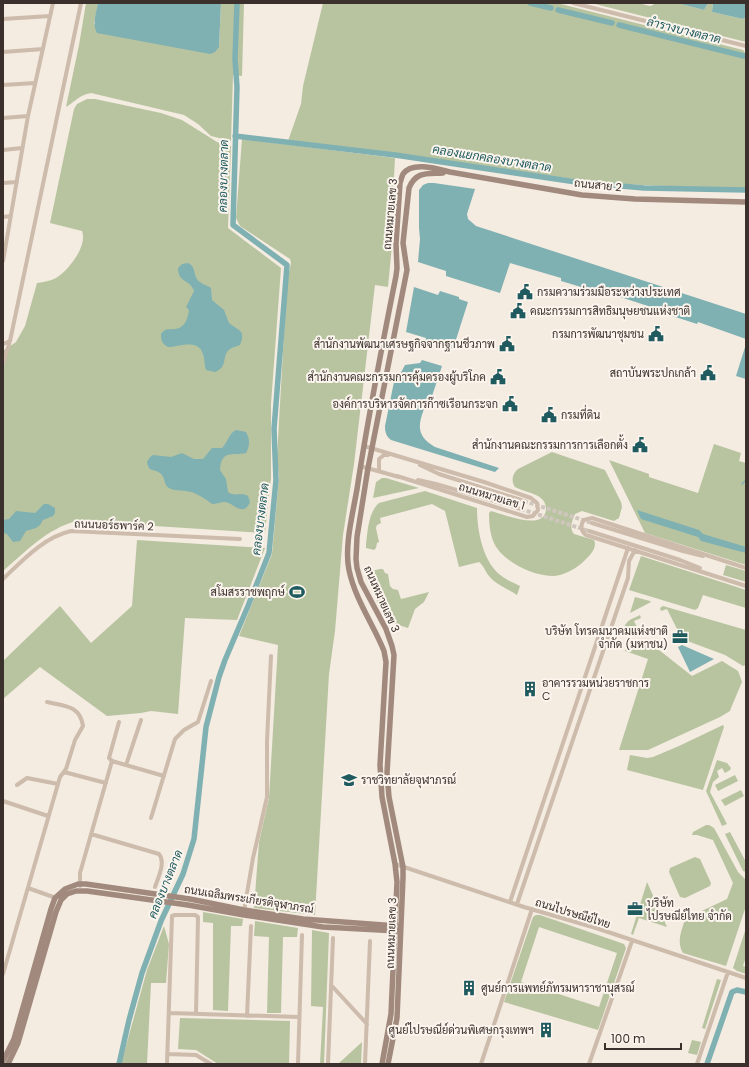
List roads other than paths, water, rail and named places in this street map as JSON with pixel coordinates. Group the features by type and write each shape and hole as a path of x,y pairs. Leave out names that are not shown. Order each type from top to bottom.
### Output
{"street":[{"path":"3,261 28,116 53,3"},
{"path":"3,364 10,341 81,3"},
{"path":"573,3 746,46"},
{"path":"3,19 50,16"},
{"path":"3,52 43,50"},
{"path":"3,85 35,83"},
{"path":"3,118 28,116"},
{"path":"3,150 22,148"},
{"name":"ถนนหมายเลข 3","path":"388,1064 397,1018 398,928 395,864 382,797 379,762 386,662 384,651 352,584 349,569 348,543 360,466 397,268 396,244 400,183 404,174 409,169 418,167 450,172"},
{"name":"ถนนสาย 2","path":"450,172 582,195 641,200 746,202"},
{"name":"ถนนหมายเลข 3","path":"382,1064 391,1014 403,867 387,773 394,655 386,629 361,582 356,559 357,537 368,468 407,270 403,243 409,188 411,182 420,174 450,172"},
{"path":"3,183 16,182"},
{"path":"3,216 11,216"},
{"path":"3,344 10,341"},
{"name":"ถนนหมายเลข 1","path":"364,446 484,482 536,500 538,505 537,512 533,516 527,517 398,476"},
{"path":"379,471 378,461 380,457 384,455 393,455"},
{"name":"ถนนหมายเลข 1","path":"403,458 439,474 524,501"},
{"name":"ถนนหมายเลข 1","path":"360,466 436,484 521,509"},
{"path":"746,568 592,518 584,520 581,527 584,533 746,586"},
{"path":"592,523 683,552 727,561"},
{"name":"ถนนนอร์ธพาร์ค 2","path":"3,579 45,542 56,536 71,531 240,539"},
{"path":"589,531 680,560 722,578"},
{"path":"510,902 628,548"},
{"path":"517,904 628,578 629,561 635,550"},
{"path":"620,571 623,568 626,570 628,578"},
{"path":"244,913 253,858 267,797 267,741 271,656"},
{"path":"151,818 175,739 184,730 198,722 211,681"},
{"path":"3,974 60,777 64,772 75,740 83,726 80,714 75,709 47,702"},
{"path":"126,766 141,720"},
{"path":"80,887 80,874 112,762 109,758 119,722"},
{"path":"112,762 164,776"},
{"path":"64,772 106,783"},
{"path":"17,785 27,778 58,784"},
{"path":"3,800 48,816"},
{"path":"91,834 159,854 162,857 162,862 155,887"},
{"name":"ถนนไปรษณีย์ไทย","path":"395,864 510,902 596,928 632,942 746,978"},
{"path":"516,885 519,888 523,887"},
{"name":"ถนนเฉลิมพระเกียรติจุฬาภรณ์","path":"58,899 80,887 98,892 150,896 189,902 323,927 398,928"},
{"path":"28,888 58,899"},
{"path":"3,1062 14,1039 51,909 58,899"},
{"path":"8,1064 18,1043 58,899"},
{"path":"481,1064 532,909"},
{"path":"167,1064 172,916 175,915 195,915 198,917 196,1014"},
{"path":"247,1016 251,926"},
{"path":"298,1064 302,935"},
{"path":"328,1064 333,938"},
{"path":"365,1064 370,941"},
{"path":"589,1064 632,942"},
{"path":"697,1064 728,972"},
{"path":"331,986 366,1024"},
{"path":"169,1014 299,1017"},
{"path":"167,1054 196,1055 211,1064"}],"water":[{"path":"98,3 221,3 219,47 215,52 210,54 97,33 95,15"},
{"path":"677,3 708,3 704,10"},
{"path":"713,3 746,3 746,17 743,19 712,12"},
{"path":"428,183 475,189 467,214 468,219 476,226 746,314 746,339 698,322 697,324 657,311 657,309 602,291 601,293 561,281 561,278 510,263 500,293 446,276 446,271 418,262 420,239 419,190 423,185"},
{"path":"188,263 192,266 198,281 211,288 212,300 224,310 229,323 242,334 240,345 231,348 227,352 224,364 215,372 206,370 203,354 201,349 197,346 188,344 168,347 164,345 162,340 161,334 164,330 181,327 187,319 189,310 186,307 194,291 190,284 182,279 178,268 182,264"},
{"path":"414,287 438,295 440,291 459,297 459,299 468,302 453,349 445,346 444,348 425,343 426,338 406,332"},
{"path":"746,344 746,379 736,376"},
{"path":"422,360 442,366 431,399 428,398 421,419 420,431 423,436 435,447 499,468 495,472 391,440 387,435 385,426 394,382 405,365 420,363"},
{"path":"236,430 246,432 249,442 246,453 225,456 221,463 220,470 226,479 228,492 248,496 250,502 244,509 225,502 212,504 196,494 171,489 167,487 162,474 149,468 147,462 153,455 171,457 182,453 194,459 203,459 212,448 222,448 232,433"},
{"path":"44,504 48,504 55,508 55,513 53,516 43,520 36,528 26,531 20,541 13,542 7,534 3,533 3,520 9,519 16,511 35,513"},
{"path":"637,510 699,530 703,534 746,547 746,553 701,541 698,537 641,519"},
{"path":"682,645 714,659 690,672 678,647"}],"waterway":[{"name":"คลองบางตลาด","path":"119,1064 142,973 161,921 183,874 194,839 206,727 219,677 269,553 276,480 274,429 287,265 233,225 237,87 235,59 237,3"},
{"name":"ลำรางบางตลาด","path":"530,3 551,8"},
{"name":"ลำรางบางตลาด","path":"558,10 612,23"},
{"name":"ลำรางบางตลาด","path":"619,25 744,56"},
{"name":"คลองแยกคลองบางตลาด","path":"235,136 395,155 576,182 644,188 746,190"},
{"path":"742,484 746,480"},
{"path":"707,1064 732,992 737,990 746,992"}],"tunnel":[{"path":"524,501 592,523"},
{"path":"521,509 589,531"}],"place":[{"name":"กรมความร่วมมือระหว่างประเทศ","path":"525,292"},
{"name":"คณะกรรมการสิทธิมนุษยชนแห่งชาติ","path":"518,311"},
{"name":"กรมการพัฒนาชุมชน","path":"656,334"},
{"name":"สำนักงานพัฒนาเศรษฐกิจจากฐานชีวภาพ","path":"507,344"},
{"name":"สถาบันพระปกเกล้า","path":"708,373"},
{"name":"สำนักงานคณะกรรมการคุ้มครองผู้บริโภค","path":"498,377"},
{"name":"องค์การบริหารจัดการก๊าซเรือนกระจก","path":"510,404"},
{"name":"กรมที่ดิน","path":"549,415"},
{"name":"สำนักงานคณะกรรมการการเลือกตั้ง","path":"640,445"},
{"name":"สโมสรราชพฤกษ์","path":"297,592"},
{"name":"บริษัท โทรคมนาคมแห่งชาติ จำกัด (มหาชน)","path":"680,637"},
{"name":"อาคารรวมหน่วยราชการ C","path":"530,689"},
{"name":"ราชวิทยาลัยจุฬาภรณ์","path":"349,780"},
{"name":"บริษัท ไปรษณีย์ไทย จำกัด","path":"635,909"},
{"name":"ศูนย์การแพทย์ภัทรมหาราชานุสรณ์","path":"469,988"},
{"name":"ศูนย์ไปรษณีย์ด่วนพิเศษกรุงเทพฯ","path":"546,1030"}]}
